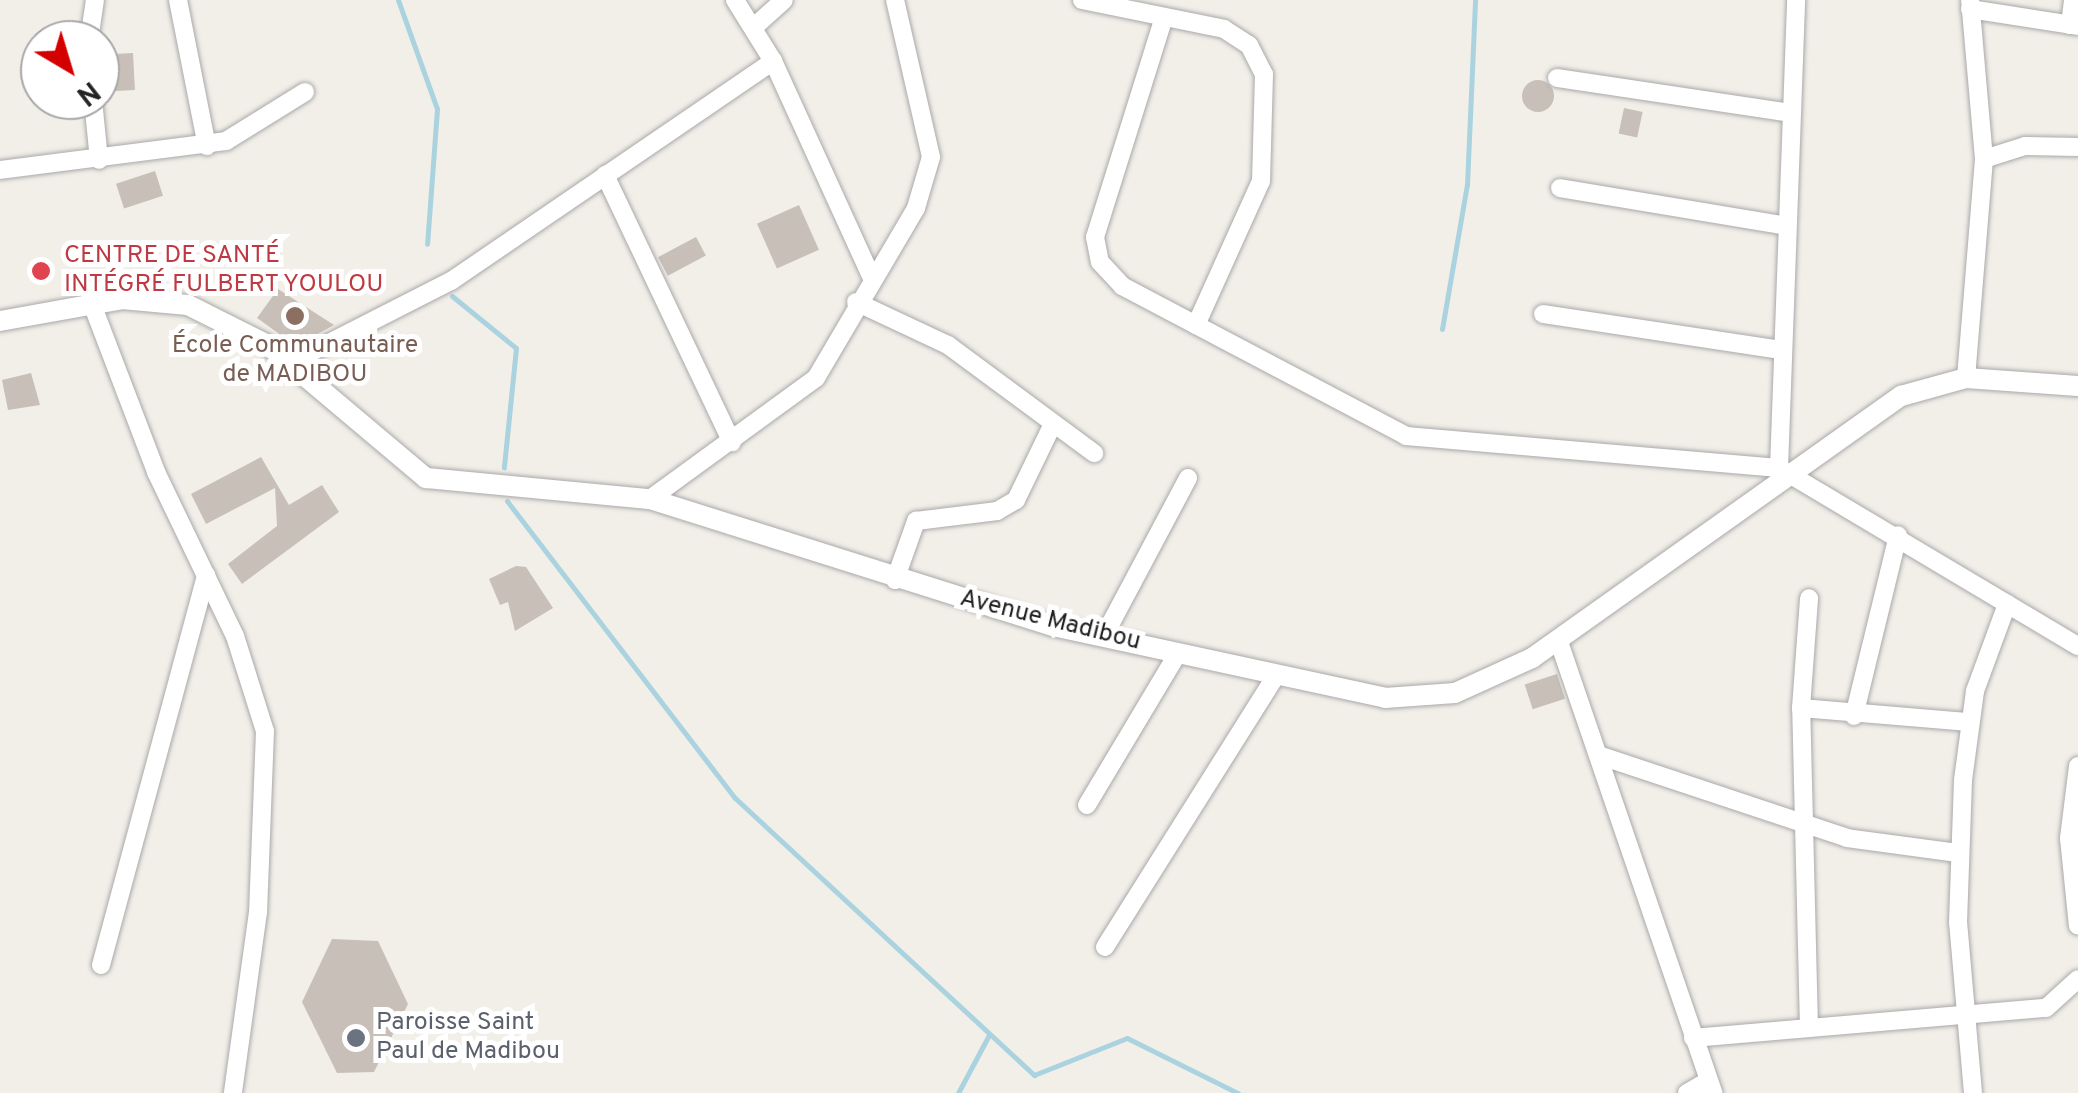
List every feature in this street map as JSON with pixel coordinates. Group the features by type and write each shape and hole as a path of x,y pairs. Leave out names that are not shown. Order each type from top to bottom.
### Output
{"street":[{"path":"178,0 207,146"},
{"path":"734,0 773,61 871,276"},
{"path":"754,27 784,0"},
{"path":"650,498 816,378 871,276 916,208 930,157 895,0"},
{"path":"1082,0 1238,35 1264,74 1261,181 1196,325"},
{"path":"1786,471 1780,350 1796,0"},
{"path":"1966,378 1984,159 1970,5 2074,25 2074,0"},
{"path":"1164,17 1096,251 1122,286 1406,436 1786,471 1898,534 2007,604 2077,640"},
{"path":"292,362 421,299 773,61"},
{"path":"1557,78 1792,113"},
{"path":"0,170 207,146 305,92"},
{"path":"95,120 99,160"},
{"path":"1984,159 2025,146 2078,148"},
{"path":"604,175 732,442"},
{"path":"1560,188 1787,226"},
{"name":"Avenue Madibou","path":"0,320 92,304 157,298 188,305 292,362 426,478 650,498 895,580 1104,636 1276,675 1422,699 1491,679 1559,642 1786,471 1901,396 1966,378 2078,386"},
{"path":"856,302 948,345 1052,426 1094,453"},
{"path":"92,304 206,575 265,731 258,912 233,1093"},
{"path":"1544,314 1780,350"},
{"path":"895,580 922,517 1009,507 1052,426"},
{"path":"1104,636 1188,478"},
{"path":"1854,716 1898,534"},
{"path":"100,965 206,575"},
{"path":"1809,598 1801,708 1809,1028"},
{"path":"1973,1093 1958,853 1969,722 2007,604"},
{"path":"1559,642 1711,1087 1687,1093"},
{"path":"1087,806 1178,653"},
{"path":"1105,947 1276,675"},
{"path":"1801,708 1854,716 1969,722"},
{"path":"1598,755 1886,847 1958,853"},
{"path":"2078,766 2068,838 2078,926"},
{"path":"1692,1038 2046,1008 2078,979"}],"building":[{"path":"133,53 135,90 120,91 120,54"},
{"path":"1538,80 1550,84 1554,96 1550,108 1538,112 1526,108 1522,96 1526,84"},
{"path":"1624,108 1643,112 1637,137 1619,133"},
{"path":"155,171 163,196 124,208 116,184"},
{"path":"799,205 819,250 777,268 757,224"},
{"path":"696,237 706,256 668,276 658,257"},
{"path":"278,289 334,325 296,346 257,318"},
{"path":"31,373 40,405 8,410 2,380"},
{"path":"261,457 289,505 322,485 339,512 242,584 228,564 277,526 275,488 206,524 191,494"},
{"path":"516,566 526,567 553,608 515,631 508,602 500,605 489,579"},
{"path":"1557,674 1565,699 1533,709 1525,685"},
{"name":"Paroisse Saint Paul de Madibou","path":"332,939 378,941 408,1004 374,1072 337,1073 302,1002"}],"waterway":[{"path":"398,0 437,109 427,244"},
{"path":"1442,329 1467,185 1475,0"},
{"path":"452,296 516,348 504,467"},
{"path":"507,501 735,798 1034,1075 1127,1038 1238,1093"},
{"path":"958,1093 989,1035"}],"place":[{"name":"CENTRE DE SANTÉ INTÉGRÉ FULBERT YOULOU","path":"41,271"},
{"name":"École Communautaire de MADIBOU","path":"295,316"},
{"name":"Paroisse Saint Paul de Madibou","path":"356,1038"}]}
